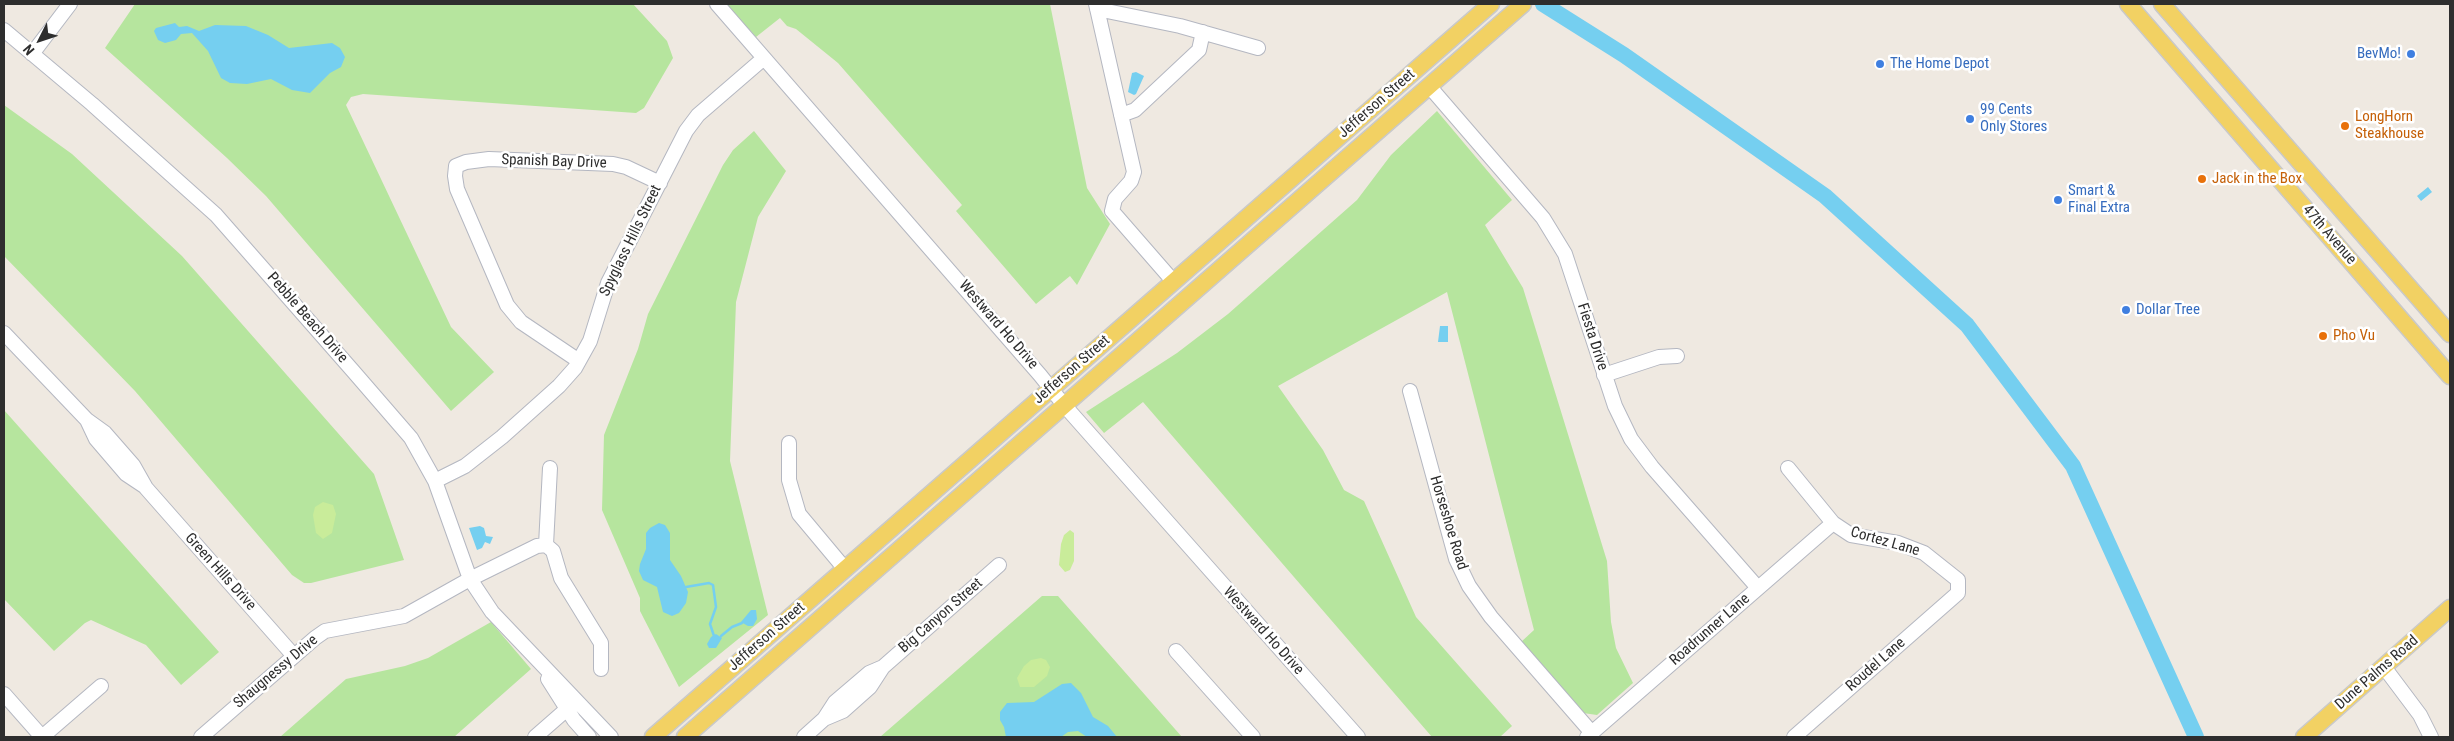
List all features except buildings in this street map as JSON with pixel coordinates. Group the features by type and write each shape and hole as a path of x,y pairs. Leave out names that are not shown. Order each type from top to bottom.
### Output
{"main road":[{"name":"Jefferson Street","path":"653,737 1491,4"},
{"name":"Jefferson Street","path":"685,737 1523,4"},
{"name":"47th Avenue","path":"2128,4 2450,376"},
{"name":"47th Avenue","path":"2162,4 2450,334"},
{"path":"2212,100 2234,85"},
{"path":"1117,358 1141,324 1176,293 1177,288 1173,281"},
{"path":"773,660 810,614 849,580 850,574 845,569"},
{"name":"Dune Palms Road","path":"2310,732 2450,608"}],"street":[{"path":"32,54 70,4"},
{"name":"Westward Ho Drive","path":"716,4 1064,405 1358,737"},
{"path":"1173,281 1112,211 1115,199 1131,181 1134,172 1096,7 1203,32 1258,48"},
{"name":"Pebble Beach Drive","path":"4,30 92,104 216,215 411,438 436,481 470,579 492,612 538,661"},
{"path":"1121,115 1135,110 1199,50 1203,32"},
{"name":"Spyglass Hills Street","path":"436,481 466,466 502,437 559,386 579,361 590,341 608,283 686,131 698,115 764,58"},
{"name":"Fiesta Drive","path":"1429,86 1543,218 1565,254 1615,406 1631,439 1652,467 1758,588"},
{"name":"Spanish Bay Drive","path":"579,361 521,322 507,305 456,183 456,166 475,160 612,164 626,167 660,183"},
{"name":"Green Hills Drive","path":"4,332 87,420 105,433 133,465 146,488 294,656"},
{"path":"1604,375 1659,357 1677,356"},
{"name":"Horseshoe Road","path":"1410,391 1456,559 1469,586 1491,617 1589,735"},
{"path":"789,443 789,480 799,514 845,569"},
{"path":"550,468 546,545 553,551 561,578 601,643 601,669"},
{"name":"Cortez Lane","path":"1788,468 1833,523 1851,535 1898,543 1924,553 1958,580 1958,593"},
{"name":"Roadrunner Lane","path":"1589,735 1833,523"},
{"name":"Shaugnessy Drive","path":"201,737 325,631 404,616 470,579 537,546 546,545"},
{"name":"Big Canyon Street","path":"804,737 824,719 835,702 869,673 883,668 999,565"},
{"name":"Roudel Lane","path":"1794,737 1958,593"},
{"path":"1176,651 1253,737"},
{"path":"538,661 567,709 589,737"},
{"path":"538,661 611,737"},
{"path":"2384,667 2420,715 2431,737"},
{"path":"4,694 42,737 101,686"},
{"path":"534,737 567,709"}],"green space":[{"path":"135,4 633,4 667,41 673,58 644,108 636,113 363,94 351,97 346,105 451,327 494,372 451,411 266,196 227,158 105,48"},
{"path":"726,4 1050,4 1087,188 1110,224 1077,285 1070,276 1036,304 956,211 962,205 838,63 796,29 787,26 780,18 756,37"},
{"path":"4,105 72,154 182,256 374,474 404,560 311,583 304,583 292,575 135,391 4,256"},
{"path":"1437,111 1512,200 1485,225 1523,288 1607,561 1611,622 1616,648 1633,683 1597,715 1583,713 1521,642 1534,630 1447,292 1278,386 1323,450 1344,490 1364,501 1416,617 1512,726 1500,737 1432,737 1143,402 1104,433 1086,412 1177,353 1228,314 1357,200 1391,155"},
{"path":"754,131 786,171 758,217 736,302 730,461 768,615 679,687 640,611 640,598 602,510 604,435 638,349 648,314 723,165 733,150"},
{"path":"4,410 219,652 181,685 146,645 91,620 85,623 54,651 4,599"},
{"path":"323,502 333,505 336,514 332,533 323,539 316,533 313,515 315,507"},
{"path":"1070,530 1074,533 1074,561 1070,570 1065,572 1059,565 1061,544 1064,535"},
{"path":"1042,596 1058,596 1182,737 880,737"},
{"path":"491,622 531,669 454,737 280,737 346,679 405,666 428,658"},
{"path":"1041,658 1046,660 1050,667 1047,676 1034,687 1020,687 1017,678 1024,666 1031,660"}],"water":[{"path":"175,23 179,27 187,26 199,31 215,25 246,26 268,35 289,48 332,43 340,48 345,57 341,67 330,73 310,93 292,90 271,79 247,84 230,83 221,78 208,51 192,33 181,34 176,40 165,43 158,40 154,31 156,28"},
{"path":"1136,72 1144,76 1134,95 1128,92 1132,73"},
{"path":"2428,187 2432,192 2421,201 2417,196"},
{"path":"1440,326 1448,326 1448,342 1438,342"},
{"path":"659,523 665,525 670,533 670,560 681,576 688,592 686,603 679,613 672,616 663,612 657,587 643,580 639,571 646,549 646,533 650,528"},
{"path":"480,526 484,528 486,536 493,537 490,544 485,542 482,548 477,550 469,528"},
{"path":"751,610 756,610 757,619 753,626 748,626 741,622"},
{"path":"716,634 722,638 716,648 709,648 707,644 711,637"},
{"path":"1071,683 1081,693 1093,717 1108,726 1117,737 1087,737 1078,731 1068,732 1061,737 1006,737 1000,720 1000,712 1007,703 1034,702 1062,684"}],"waterway":[{"path":"1543,4 1624,55 1825,196 1967,325 2073,466 2196,737"},
{"path":"686,587 709,583 713,585 716,607 710,624 714,636"},
{"path":"721,636 732,627 742,623"}],"place":[{"name":"BevMo!","path":"2411,54"},
{"name":"The Home Depot","path":"1880,64"},
{"name":"99 Cents Only Stores","path":"1970,119"},
{"name":"LongHorn Steakhouse","path":"2345,126"},
{"name":"Jack in the Box","path":"2202,179"},
{"name":"Smart & Final Extra","path":"2058,200"},
{"name":"Dollar Tree","path":"2126,310"},
{"name":"Pho Vu","path":"2323,336"}]}
